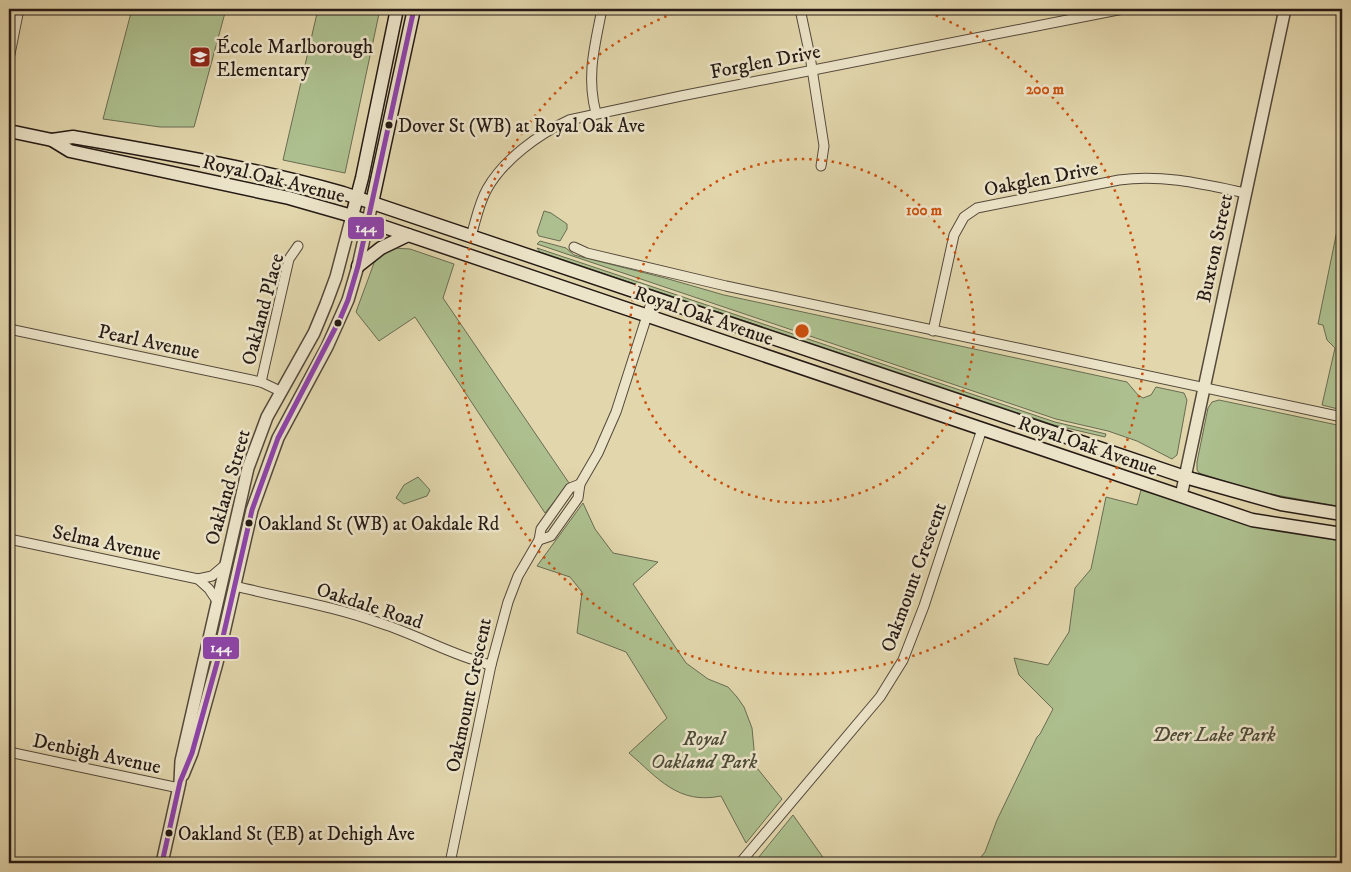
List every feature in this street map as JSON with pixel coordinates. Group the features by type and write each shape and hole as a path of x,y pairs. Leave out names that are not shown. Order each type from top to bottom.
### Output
{"main road":[{"path":"352,216 397,9"},
{"path":"372,203 414,9"},
{"name":"Royal Oak Avenue","path":"9,132 52,140 73,137 220,163 296,180 471,236 1185,477 1281,504 1342,514"},
{"name":"Royal Oak Avenue","path":"52,140 70,151 289,198 352,216 1252,520 1342,534"},
{"path":"358,266 381,248 408,235"}],"street":[{"path":"9,59 19,9"},
{"path":"596,113 591,64 602,9"},
{"path":"800,9 824,146 821,166"},
{"name":"Forglen Drive","path":"471,236 487,189 513,158 530,143 569,120 596,113 1123,9"},
{"name":"Buxton Street","path":"1181,496 1285,9"},
{"name":"Oakglen Drive","path":"933,331 954,235 964,217 977,208 1119,180 1141,178 1186,181 1245,193"},
{"name":"Oakland Street","path":"162,863 180,785 192,753 218,663 252,510 270,456 286,421 340,318 358,266 372,203"},
{"name":"Oakland Street","path":"180,785 181,761 248,468 267,417 309,341 326,304 336,277 352,216"},
{"name":"Oakland Place","path":"261,382 289,259 298,246"},
{"name":"Royal Oak Avenue","path":"574,248 587,253 726,286 1342,417"},
{"name":"Oakmount Crescent","path":"450,863 504,613 525,562 539,540 541,529 570,488 580,484 598,453 616,412 653,297"},
{"name":"Pearl Avenue","path":"9,329 261,382 280,391"},
{"name":"Oakmount Crescent","path":"740,863 880,697 903,660 924,606 982,429"},
{"name":"Selma Avenue","path":"9,539 198,580"},
{"path":"225,565 231,582 235,586 217,601 209,589 198,580 212,576 225,565"},
{"name":"Oakdale Road","path":"235,586 357,615 382,623 474,660 492,664"},
{"name":"Denbigh Avenue","path":"9,752 180,785"}],"green space":[{"path":"132,9 226,9 194,127 160,127 103,119"},
{"path":"318,9 380,9 345,173 283,160"},
{"path":"1342,206 1342,410 1322,405 1335,348 1327,340 1323,325 1318,324"},
{"path":"544,211 551,213 567,224 567,229 560,241 539,236 537,232"},
{"path":"540,241 566,248 574,255 724,295 1127,382 1143,398 1151,395 1156,387 1184,393 1187,400 1177,455 1172,459 1137,441 1108,431 1056,419 537,244"},
{"path":"393,248 410,249 454,264 443,298 569,483 545,513 415,317 379,341 356,312 374,263 381,254"},
{"path":"537,248 1055,422 1106,434 1105,437 1054,425 540,252"},
{"path":"1219,400 1342,426 1342,507 1259,492 1199,473 1197,462 1208,408 1212,402"},
{"path":"418,477 430,490 427,496 404,504 396,498 404,485"},
{"name":"Deer Lake Park","path":"1141,490 1251,524 1342,541 1342,863 976,863 985,852 997,820 1037,737 1053,709 1019,675 1014,658 1048,665 1069,632 1075,588 1091,569 1106,497 1137,505"},
{"name":"Royal Oakland Park","path":"583,503 595,529 613,553 658,562 633,584 686,663 708,679 728,687 744,707 752,728 753,763 782,799 746,843 721,796 706,798 693,797 681,793 660,780 629,753 667,718 626,652 577,633 582,592 570,577 537,566"},
{"name":"Royal Oakland Park","path":"793,815 827,863 754,863"}],"transit line":[{"name":"144","path":"162,863 180,782 192,753 217,663 252,510 278,438 348,300 358,266 414,9"}],"place":[{"name":"École Marlborough Elementary","path":"200,57"},
{"name":"Dover St (WB) at Royal Oak Ave","path":"389,125"},
{"name":"Oakland St (WB) at Oakdale Rd","path":"249,523"},
{"name":"Oakland St (EB) at Dehigh Ave","path":"169,833"}]}
